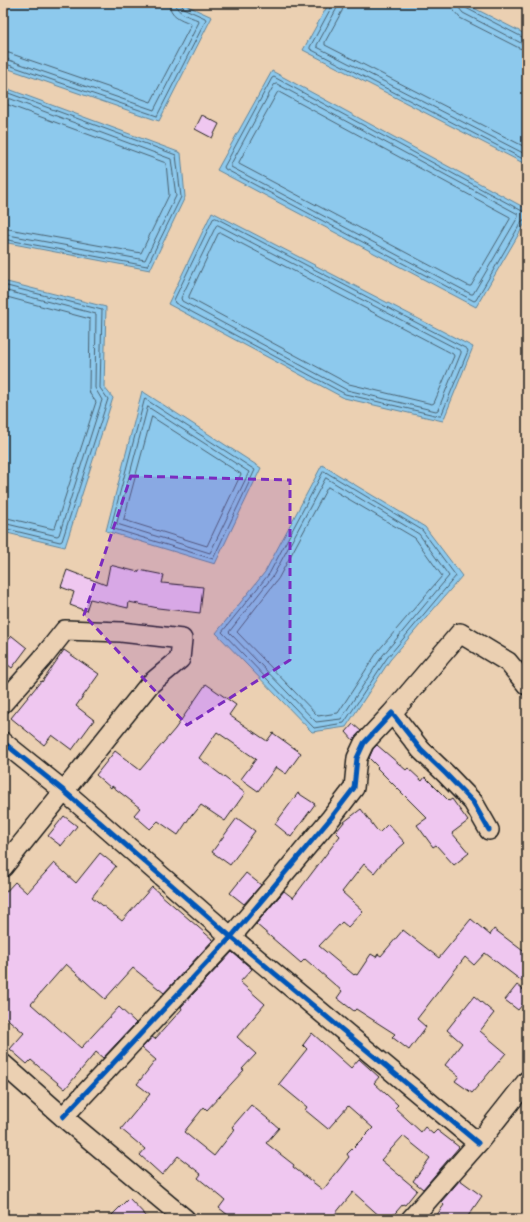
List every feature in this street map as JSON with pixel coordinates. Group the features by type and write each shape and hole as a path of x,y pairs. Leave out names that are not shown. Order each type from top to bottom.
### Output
{"street":[{"path":"3,703 42,659 65,630 121,632 182,638 180,659 149,685 3,867"},
{"path":"63,1117 231,937 332,818 354,788 357,758 364,743 392,713 460,633 508,662 527,685"},
{"path":"392,713 421,750 473,802 489,830"},
{"path":"3,742 64,791 231,937 478,1143"},
{"path":"3,1064 63,1117 185,1219"},
{"path":"411,1219 478,1143 527,1081"}],"highlighted area":[{"path":"131,476 290,480 290,660 187,725 84,615"}],"water":[{"path":"3,3 181,3 212,17 159,121 3,67"},
{"path":"329,3 464,3 527,35 527,165 303,50"},
{"path":"272,71 527,209 527,220 476,307 217,170"},
{"path":"3,87 181,153 185,197 150,270 3,242"},
{"path":"212,212 473,347 443,421 344,398 168,304"},
{"path":"3,281 106,307 104,387 113,398 65,547 3,532"},
{"path":"142,391 261,468 215,564 106,531"},
{"path":"322,465 425,527 462,576 390,660 346,727 312,732 216,633 265,572"}],"building":[{"path":"202,115 219,124 212,138 195,129"},
{"path":"110,565 138,572 139,570 164,575 162,583 203,587 200,613 158,608 129,602 128,608 90,599 86,611 70,605 74,592 61,587 67,570 106,585"},
{"path":"12,636 27,648 12,668 3,661 3,646"},
{"path":"64,650 99,674 76,706 94,720 72,750 52,735 44,745 11,718 41,681 42,682"},
{"path":"206,684 236,705 229,715 267,741 273,733 301,753 286,774 276,767 258,791 241,779 256,759 217,732 199,758 245,793 225,821 201,805 193,815 192,814 178,835 158,821 150,829 134,815 140,808 112,786 111,788 96,775 115,751 140,770 175,729"},
{"path":"353,724 361,731 353,740 346,732"},
{"path":"377,745 406,770 408,768 422,781 425,777 449,801 452,799 468,821 452,833 469,853 454,865 436,845 433,847 417,825 427,818 369,758 373,749"},
{"path":"298,793 315,804 291,837 275,824"},
{"path":"361,809 379,833 388,824 405,843 382,863 374,873 364,864 342,892 363,911 348,927 342,922 319,946 354,975 357,975 371,954 376,957 378,954 381,956 403,930 439,958 471,919 490,935 494,929 527,954 527,985 485,953 474,965 465,957 417,1019 426,1027 409,1050 392,1037 395,1034 356,1009 354,1011 337,998 342,991 305,959 301,963 256,924 284,891 293,898 340,836 336,832 344,822"},
{"path":"64,816 77,826 61,846 48,836"},
{"path":"237,818 255,831 230,865 212,852"},
{"path":"100,853 116,866 92,897 122,921 152,887 213,940 164,993 133,968 105,999 66,964 31,1004 81,1048 119,1007 136,1023 103,1058 96,1052 65,1089 31,1060 27,1064 10,1049 24,1033 3,1015 3,895 15,882 27,893 54,863 76,883"},
{"path":"246,873 261,885 244,904 230,893"},
{"path":"232,952 252,969 240,982 265,1004 237,1037 256,1054 242,1069 244,1070 207,1110 204,1107 184,1132 214,1156 235,1129 232,1127 251,1105 279,1128 266,1143 294,1165 293,1167 323,1190 349,1157 347,1154 373,1128 348,1106 328,1129 305,1110 307,1107 279,1084 307,1049 303,1045 312,1033 351,1068 359,1059 379,1077 374,1083 398,1105 395,1108 421,1132 425,1127 433,1134 437,1130 459,1147 423,1189 413,1181 430,1158 403,1136 381,1160 417,1190 405,1205 403,1204 390,1219 383,1219 353,1192 331,1219 233,1219 219,1208 225,1200 198,1178 201,1174 178,1156 162,1175 140,1155 145,1149 121,1129 150,1094 137,1084 156,1060 142,1048 152,1037 155,1039 182,1009 181,1007"},
{"path":"517,985 527,993 527,999 518,1010 505,1000"},
{"path":"474,996 494,1013 480,1031 506,1053 472,1093 455,1081 459,1076 445,1065 462,1043 447,1030"},
{"path":"460,1180 482,1196 466,1219 434,1219 444,1205 441,1202"},
{"path":"129,1198 149,1219 108,1219"}],"cycle path":[{"path":"63,1117 231,937 331,818 354,788 357,758 364,743 392,713 421,750 473,802 489,830"},
{"path":"3,742 64,791 231,937 478,1143"}]}
